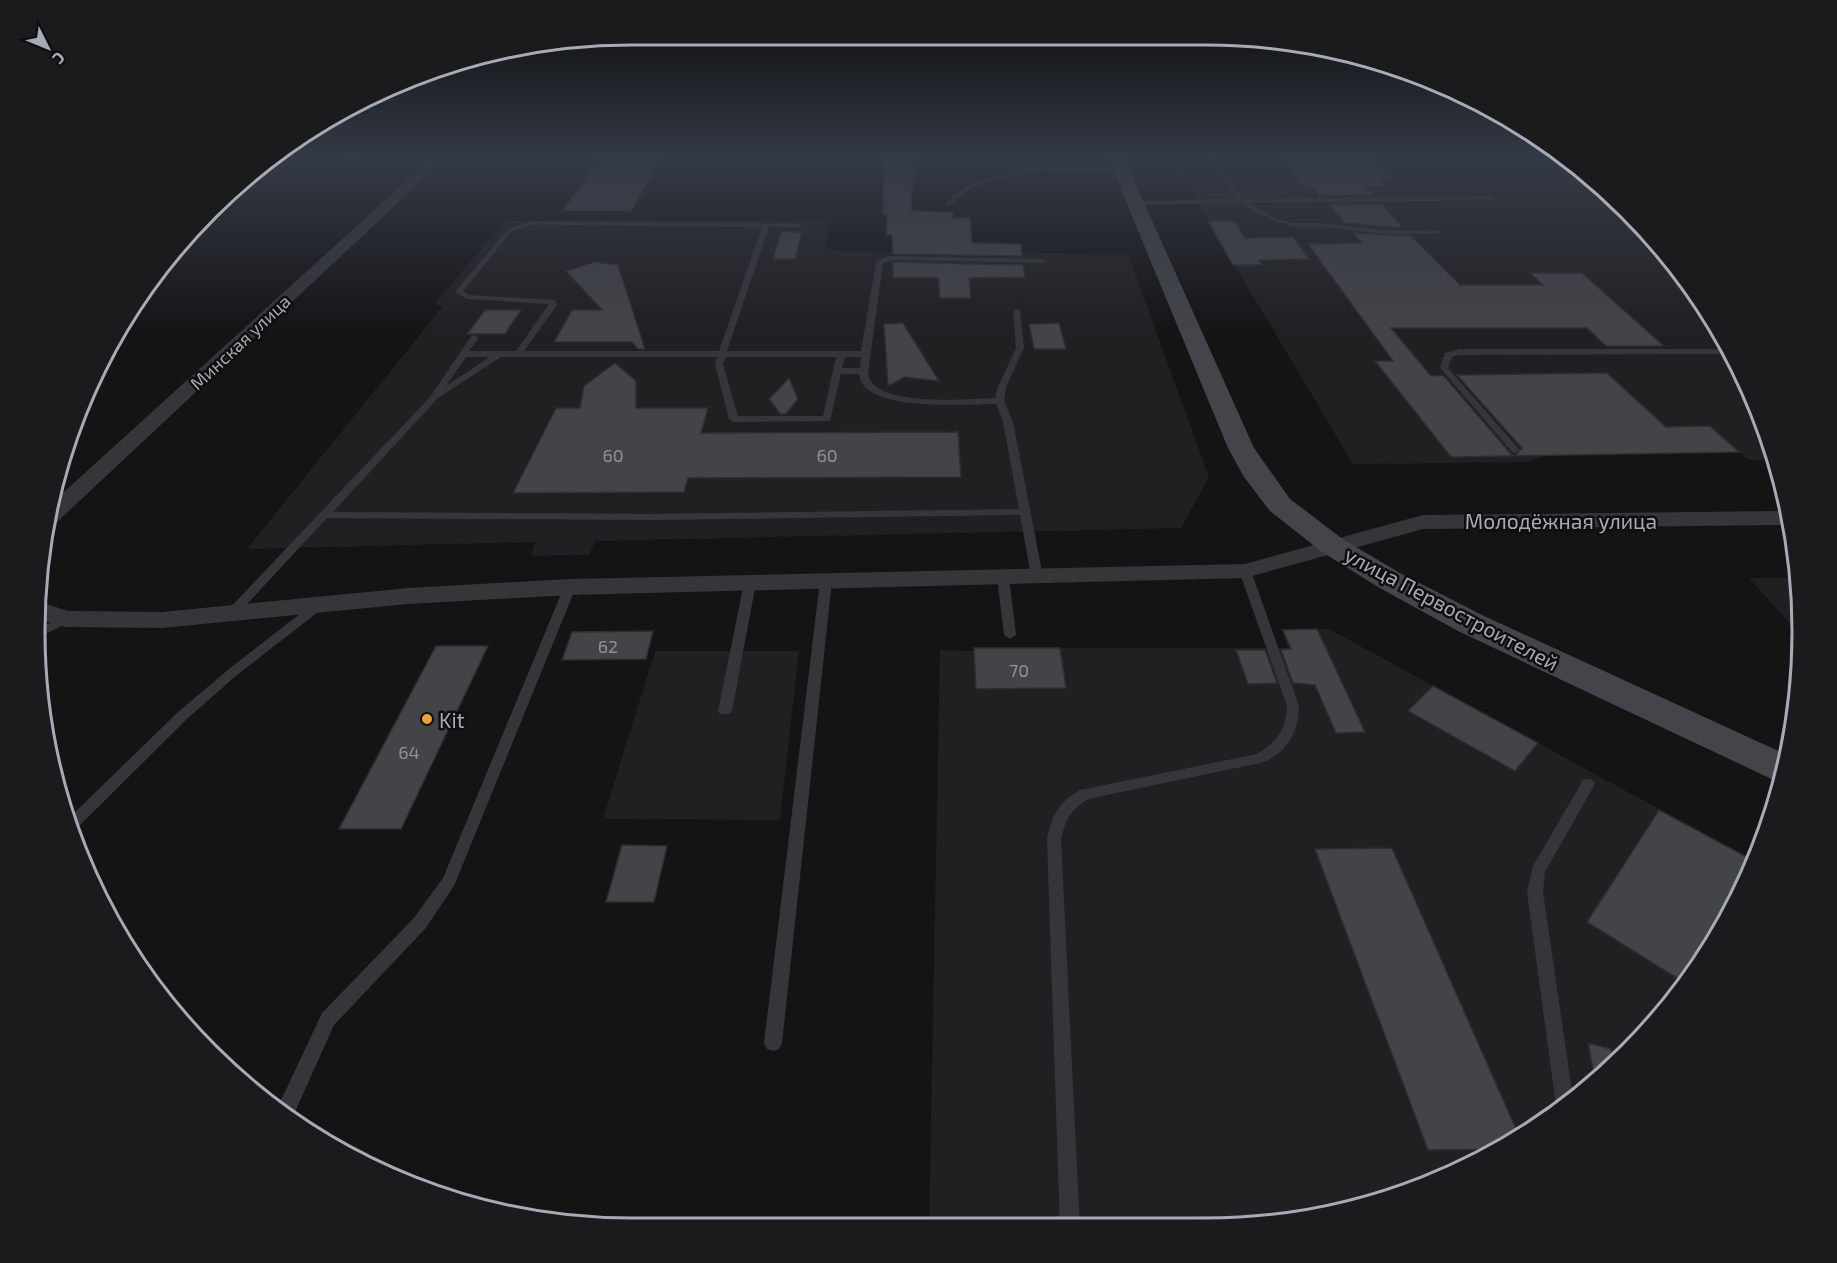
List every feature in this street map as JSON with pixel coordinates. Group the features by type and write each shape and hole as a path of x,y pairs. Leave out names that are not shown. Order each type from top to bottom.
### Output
{"street":[{"name":"Минская улица","path":"58,510 371,217"},
{"name":"улица Первостроителей","path":"1141,217 1241,448 1258,477 1280,505 1333,546 1470,623 1776,766"},
{"name":"Молодёжная улица","path":"46,612 66,618 162,620 408,596 570,587 1245,571 1292,560 1395,528 1449,520 1781,518"}],"lane":[{"path":"1270,217 1294,225 1322,225 1382,232 1437,232"},
{"path":"518,354 553,305 552,302 467,297 459,292 515,227 531,223 799,225"},
{"path":"766,225 722,354 719,370 734,419 827,419 841,354"},
{"path":"999,401 900,399 874,390 865,383 863,371 865,354 880,262 884,259 1042,261"},
{"path":"1017,311 1020,348 1002,387 999,401 1008,422 1037,576"},
{"path":"230,615 434,399 475,337"},
{"path":"1515,450 1444,368 1448,355 1459,352 1721,352"},
{"path":"463,354 865,354"},
{"path":"434,399 499,354"},
{"path":"838,371 863,371"},
{"path":"324,515 651,517 1024,512"},
{"path":"1070,1218 1054,840 1057,820 1067,804 1085,794 1260,758 1274,750 1289,736 1293,721 1293,706 1245,571"},
{"path":"1003,576 1011,635"},
{"path":"773,1043 826,581"},
{"path":"725,711 750,583"},
{"path":"288,1107 328,1019 419,924 449,881 570,587"},
{"path":"76,820 183,715 233,672 318,606"},
{"path":"45,629 66,618"},
{"path":"1564,1096 1535,892 1538,870 1587,784"}],"shaded area":[{"path":"1206,217 1620,217 1671,274 1713,338 1732,372 1766,460 1749,460 1739,452 1546,455 1529,462 1353,464"},
{"path":"830,220 826,248 834,251 1128,254 1209,477 1181,528 595,541 589,555 531,556 535,542 247,549 443,306 434,304 505,221"},
{"path":"1749,578 1789,578 1792,626"},
{"path":"1281,629 1329,629 1747,857 1732,891 1693,957 1671,989 1620,1046 1563,1097 1499,1139 1465,1158 1394,1187 1320,1207 1244,1217 929,1218 940,650 973,651 973,648 1288,648"},
{"path":"655,651 799,651 780,820 603,819"}],"building":[{"path":"887,217 970,218 972,243 1021,244 1022,256 893,254 892,235 886,235"},
{"path":"1340,217 1393,217 1403,228 1345,223"},
{"path":"1208,221 1235,221 1245,238 1293,237 1309,259 1259,260 1262,265 1233,265"},
{"path":"781,232 802,232 795,259 773,259"},
{"path":"1353,233 1411,236 1460,285 1543,285 1530,273 1582,273 1664,346 1606,346 1587,328 1391,328 1431,376 1443,375 1511,454 1516,455 1522,448 1457,375 1607,373 1666,427 1710,426 1739,452 1451,457 1375,361 1393,361 1308,244 1362,243"},
{"path":"595,262 618,265 645,349 638,349 632,342 554,342 572,310 602,310 566,271"},
{"path":"893,262 1023,265 1025,277 969,278 971,298 940,298 938,278 893,278"},
{"path":"485,310 521,310 505,334 467,334"},
{"path":"903,323 939,381 905,377 888,386 884,324"},
{"path":"1059,323 1066,349 1034,349 1029,324"},
{"path":"615,363 636,381 636,408 708,408 701,433 958,432 961,477 688,478 684,492 513,493 556,408 580,408 584,386"},
{"path":"789,378 798,399 786,414 780,414 769,399"},
{"path":"1317,629 1365,732 1336,733 1315,685 1293,683 1281,650 1291,649 1283,630"},
{"path":"653,631 646,659 562,660 572,632"},
{"path":"436,646 488,646 401,829 339,829"},
{"path":"974,648 1060,648 1066,688 976,689"},
{"path":"1236,650 1265,650 1277,683 1248,684"},
{"path":"1433,686 1538,743 1515,771 1408,711"},
{"path":"1659,810 1747,857 1732,891 1713,925 1678,979 1587,922"},
{"path":"622,845 667,846 654,902 606,902"},
{"path":"1392,848 1516,1128 1481,1149 1428,1150 1315,849"},
{"path":"1588,1043 1611,1049 1612,1054 1593,1071"}],"place":[{"name":"Kit","path":"427,719"}]}
